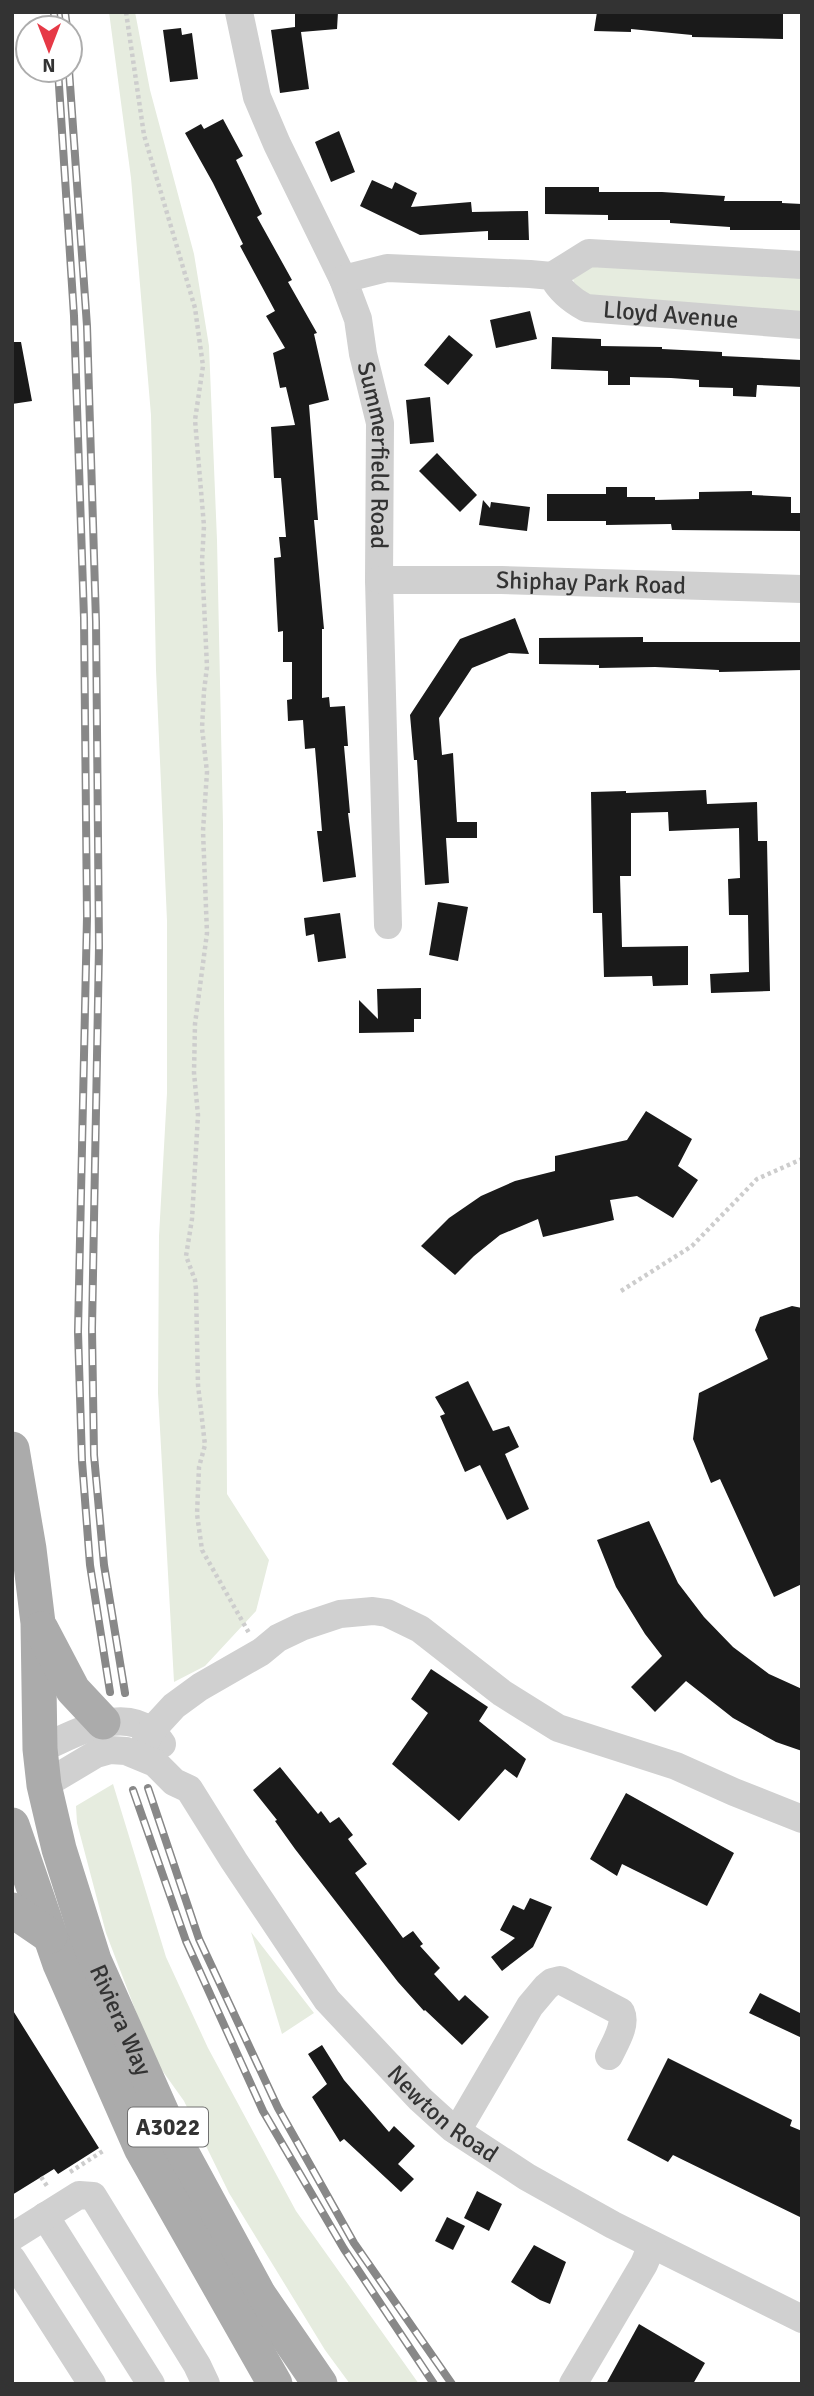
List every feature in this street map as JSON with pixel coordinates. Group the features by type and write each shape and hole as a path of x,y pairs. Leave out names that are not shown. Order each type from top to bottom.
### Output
{"main road":[{"name":"A3022","path":"12,1449 38,1623 40,1749 44,1785"},
{"path":"38,1623 73,1690 103,1722"},
{"path":"12,1772 40,1749"},
{"path":"12,1813 44,1785"},
{"name":"Riviera Way","path":"44,1785 59,1849 94,1960 171,2133 259,2295 320,2384"},
{"name":"Riviera Way","path":"12,1825 50,1936 141,2148 275,2384"},
{"path":"12,1910 50,1936"}],"street":[{"name":"Summerfield Road","path":"239,12 257,97 343,279 358,319 363,354 380,423 379,580 388,925"},
{"path":"343,279 387,268 552,276 589,253 802,265"},
{"name":"Lloyd Avenue","path":"552,276 556,285 573,301 586,307 802,325"},
{"name":"Shiphay Park Road","path":"379,580 501,580 802,589"},
{"path":"44,1785 96,1754 110,1750 126,1751 145,1743 174,1706 261,1652 278,1638 326,1618 357,1612 387,1613 420,1629 502,1693 558,1728 676,1766 802,1819"},
{"path":"40,1749 103,1722 130,1722 145,1743"},
{"name":"Newton Road","path":"145,1743 188,1774 189,1789 327,2000 420,2099 457,2131 527,2177 652,2245 802,2319"},
{"path":"457,2131 530,2006 552,1982 560,1980 621,2012 622,2024 609,2056"},
{"path":"12,2237 79,2195 93,2196 206,2384"},
{"path":"45,2216 151,2384"},
{"path":"573,2384 644,2264 652,2245"},
{"path":"12,2259 92,2384"}],"path":[{"path":"126,12 144,135 195,307 203,366 195,420 204,526 202,561 207,667 202,728 207,772 203,831 207,933 195,1024 194,1073 198,1115 192,1219 186,1256 195,1280 198,1385 205,1445 200,1467 197,1514 202,1550 261,1652"},
{"path":"621,1292 692,1247 757,1179 802,1159"},
{"path":"41,2177 47,2186"}],"shaded area":[{"path":"109,12 135,12 150,90 194,254 209,346 217,540 223,825 227,1494 269,1560 256,1611 205,1666 174,1682 158,1393 159,1236 167,1093 167,921 156,670 151,415 131,178"},
{"path":"575,266 802,267 802,312 589,295 576,289 573,279"},
{"path":"113,1784 166,1957 208,2048 296,2211 419,2384 350,2384 325,2350 229,2193 184,2101 154,2059 106,1933 77,1823 76,1806"},
{"path":"251,1932 314,2013 282,2034"}],"building":[{"path":"295,12 338,12 337,29 301,32 309,89 280,93 271,30 295,27"},
{"path":"597,12 783,12 783,39 692,37 631,29 631,32 594,31"},
{"path":"181,28 182,35 192,33 198,79 170,82 163,30"},
{"path":"223,119 243,156 236,160 262,214 257,217 292,280 288,282 317,333 314,334 329,400 309,405 318,520 314,520 324,629 322,698 329,697 330,707 345,706 348,746 344,746 348,813 356,877 323,882 317,831 322,831 315,748 305,749 303,720 288,721 287,700 292,699 292,662 283,662 283,631 278,632 274,558 281,557 279,537 286,537 281,478 274,478 271,427 295,425 286,387 280,388 273,353 285,348 266,316 275,311 240,246 243,244 213,183 185,133 201,124 204,129"},
{"path":"339,131 355,172 331,182 315,142"},
{"path":"372,180 392,189 395,182 417,193 411,207 471,202 472,212 528,211 529,240 488,240 488,231 420,235 360,206"},
{"path":"545,187 599,187 599,192 662,192 725,196 724,201 782,201 802,204 802,230 730,230 730,227 670,223 670,220 608,220 608,215 545,214"},
{"path":"530,311 537,339 496,348 490,320"},
{"path":"449,335 473,355 448,385 424,365"},
{"path":"552,337 601,339 601,346 662,347 722,352 722,356 802,360 802,387 757,385 756,397 733,396 733,388 699,387 699,380 630,377 630,385 608,385 608,371 551,369"},
{"path":"12,342 21,342 32,401 12,404"},
{"path":"430,397 434,442 410,444 406,400"},
{"path":"437,453 477,495 460,512 419,471"},
{"path":"606,487 627,487 627,497 655,497 655,500 699,499 699,492 752,491 752,495 791,497 791,513 802,513 802,531 672,530 671,524 606,525 606,521 547,521 547,494 606,494"},
{"path":"483,500 490,508 491,502 530,507 527,531 479,525"},
{"path":"515,618 529,654 509,653 472,668 439,718 442,755 453,753 457,822 477,822 477,838 446,838 449,883 425,885 417,760 414,760 410,715 460,639"},
{"path":"643,637 643,642 802,642 802,670 719,672 655,667 599,668 599,665 539,664 539,638"},
{"path":"706,790 707,804 757,802 758,841 767,841 770,991 711,993 710,974 749,972 748,915 729,915 728,879 740,878 739,828 669,831 668,812 631,813 631,876 620,876 622,947 688,946 688,985 653,986 652,976 604,977 602,913 593,913 591,792"},
{"path":"438,902 468,907 458,961 429,955"},
{"path":"340,913 346,958 318,962 314,934 306,936 304,918"},
{"path":"421,988 421,1019 414,1019 414,1032 359,1033 359,1000 378,1019 377,989"},
{"path":"646,1111 692,1139 678,1166 698,1180 673,1218 637,1196 610,1200 614,1220 543,1237 538,1219 500,1235 455,1275 421,1246 449,1218 481,1196 515,1181 555,1171 555,1156 627,1140"},
{"path":"792,1306 802,1308 802,1584 774,1597 720,1479 711,1483 693,1439 699,1393 768,1359 755,1330 760,1317"},
{"path":"468,1381 493,1431 509,1426 519,1447 505,1454 529,1509 507,1520 480,1465 465,1472 440,1416 445,1414 435,1397"},
{"path":"649,1521 678,1583 704,1617 733,1647 769,1674 802,1689 802,1751 776,1742 733,1718 686,1681 655,1712 631,1687 662,1656 616,1587 597,1540"},
{"path":"431,1669 488,1707 479,1721 526,1759 517,1778 505,1769 459,1821 392,1764 428,1713 411,1699"},
{"path":"280,1767 318,1814 321,1811 330,1823 339,1817 353,1835 348,1839 367,1864 355,1873 403,1938 413,1931 423,1944 420,1946 440,1968 434,1974 459,2001 465,1995 489,2017 462,2045 424,2011 398,1982 253,1790"},
{"path":"626,1793 734,1853 707,1906 622,1864 617,1876 590,1859"},
{"path":"530,1898 552,1907 533,1947 502,1971 491,1957 515,1938 500,1930 513,1905 524,1910"},
{"path":"760,1993 802,2014 802,2038 749,2013"},
{"path":"12,2009 99,2148 58,2174 54,2169 12,2195"},
{"path":"322,2045 344,2080 389,2132 394,2126 415,2146 398,2164 414,2179 401,2192 344,2139 340,2142 312,2097 327,2084 308,2054"},
{"path":"668,2058 792,2120 790,2126 802,2131 802,2218 673,2155 668,2162 627,2140"},
{"path":"477,2191 502,2204 489,2231 464,2218"},
{"path":"447,2217 465,2226 453,2250 435,2241"},
{"path":"534,2245 566,2262 550,2304 511,2282"},
{"path":"639,2324 705,2363 693,2384 606,2384"}],"railway":[{"path":"59,84 74,316 84,618 87,917 78,1332 82,1461 90,1565 110,1692"},
{"path":"70,84 87,326 96,622 99,947 92,1329 94,1455 104,1565 125,1693"},
{"path":"148,1788 199,1939 278,2108 354,2243 452,2384"},
{"path":"133,1790 186,1941 263,2111 344,2249 434,2384"}]}
